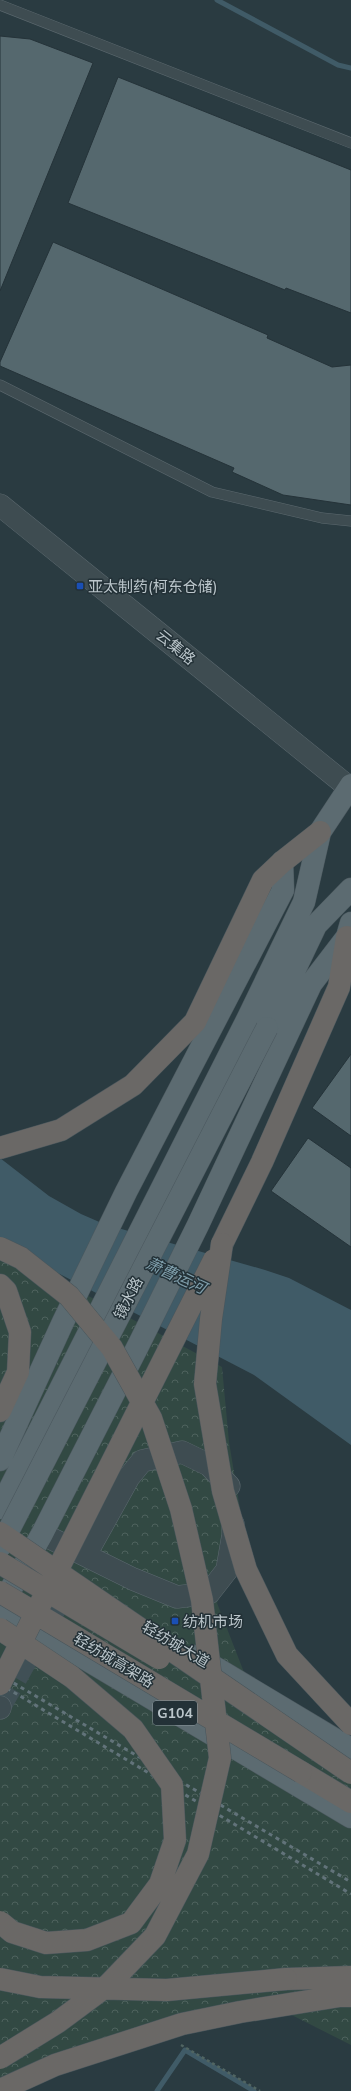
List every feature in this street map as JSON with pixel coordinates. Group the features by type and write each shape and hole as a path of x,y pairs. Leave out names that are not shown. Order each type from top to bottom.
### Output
{"highway":[{"path":"0,1148 61,1130 133,1085 195,1022 263,880 282,862 320,832"},
{"path":"0,1684 262,1162 339,987 349,930"},
{"path":"222,1244 211,1319 205,1384 223,1491 246,1570 287,1655 351,1724"},
{"path":"0,1248 22,1258 68,1296 112,1348 151,1418 181,1509 202,1600 220,1758 198,1854 155,1936 108,1985 58,2022 0,2058"},
{"path":"0,1285 6,1291 20,1332 18,1372 0,1411"},
{"path":"0,1533 351,1773"},
{"name":"轻纺城高架路","path":"0,1563 351,1773"},
{"name":"轻纺城高架路","path":"0,1592 351,1802"},
{"path":"0,1629 72,1677 133,1729 172,1785 175,1840 160,1884 132,1923 87,1940 46,1943 12,1932 0,1922"},
{"path":"0,1979 40,1987 167,1990 286,1979 351,1977"},
{"path":"0,2090 55,2065 182,2024 240,2012 340,1996 351,1996"}],"main road":[{"path":"257,1023 304,902 320,832 351,787"},
{"path":"0,1460 63,1322 126,1192 284,890 282,862"},
{"path":"0,1508 257,1023 316,925 351,889"},
{"path":"0,1608 31,1556 138,1346 198,1225 311,984 349,930"},
{"name":"镜水路","path":"0,1547 257,1023"},
{"name":"轻纺城大道","path":"0,1539 31,1556 351,1749"},
{"name":"G104","path":"0,1608 351,1817"}],"street":[{"name":"云集路","path":"0,505 351,787"},
{"path":"42,1534 133,1579 177,1596 209,1593 227,1570 233,1535 230,1486 209,1465 182,1452 142,1461 129,1477 90,1547"}],"lane":[{"path":"0,5 351,143"},
{"path":"0,385 212,492 322,518 351,521"}],"path":[{"path":"180,2044 260,2091"}],"green space":[{"path":"0,1249 222,1367 229,1442 245,1539 217,1603 247,1680 351,1746 351,2045 270,2004 0,2091"}],"water":[{"name":"萧曹运河","path":"0,1158 49,1196 81,1214 104,1224 289,1278 351,1310 351,1445 254,1375 0,1243"}],"building":[{"path":"0,36 30,39 93,63 0,291"},
{"path":"118,77 351,170 351,313 286,288 285,290 68,203"},
{"path":"53,242 268,335 267,338 332,367 351,365 351,505 283,495 232,472 234,468 0,366 0,362"},
{"path":"351,1054 351,1136 312,1108"},
{"path":"308,1138 351,1168 351,1247 271,1191"}],"waterway":[{"path":"217,0 338,65 351,68"},
{"path":"157,2091 185,2050 254,2091"}],"tunnel":[{"path":"0,1707 90,1547"}],"railway":[{"path":"0,1675 351,1882"},
{"path":"0,1684 351,1894"}],"place":[{"name":"亚太制药(柯东仓储)","path":"80,586"},
{"name":"纺机市场","path":"175,1621"}]}
